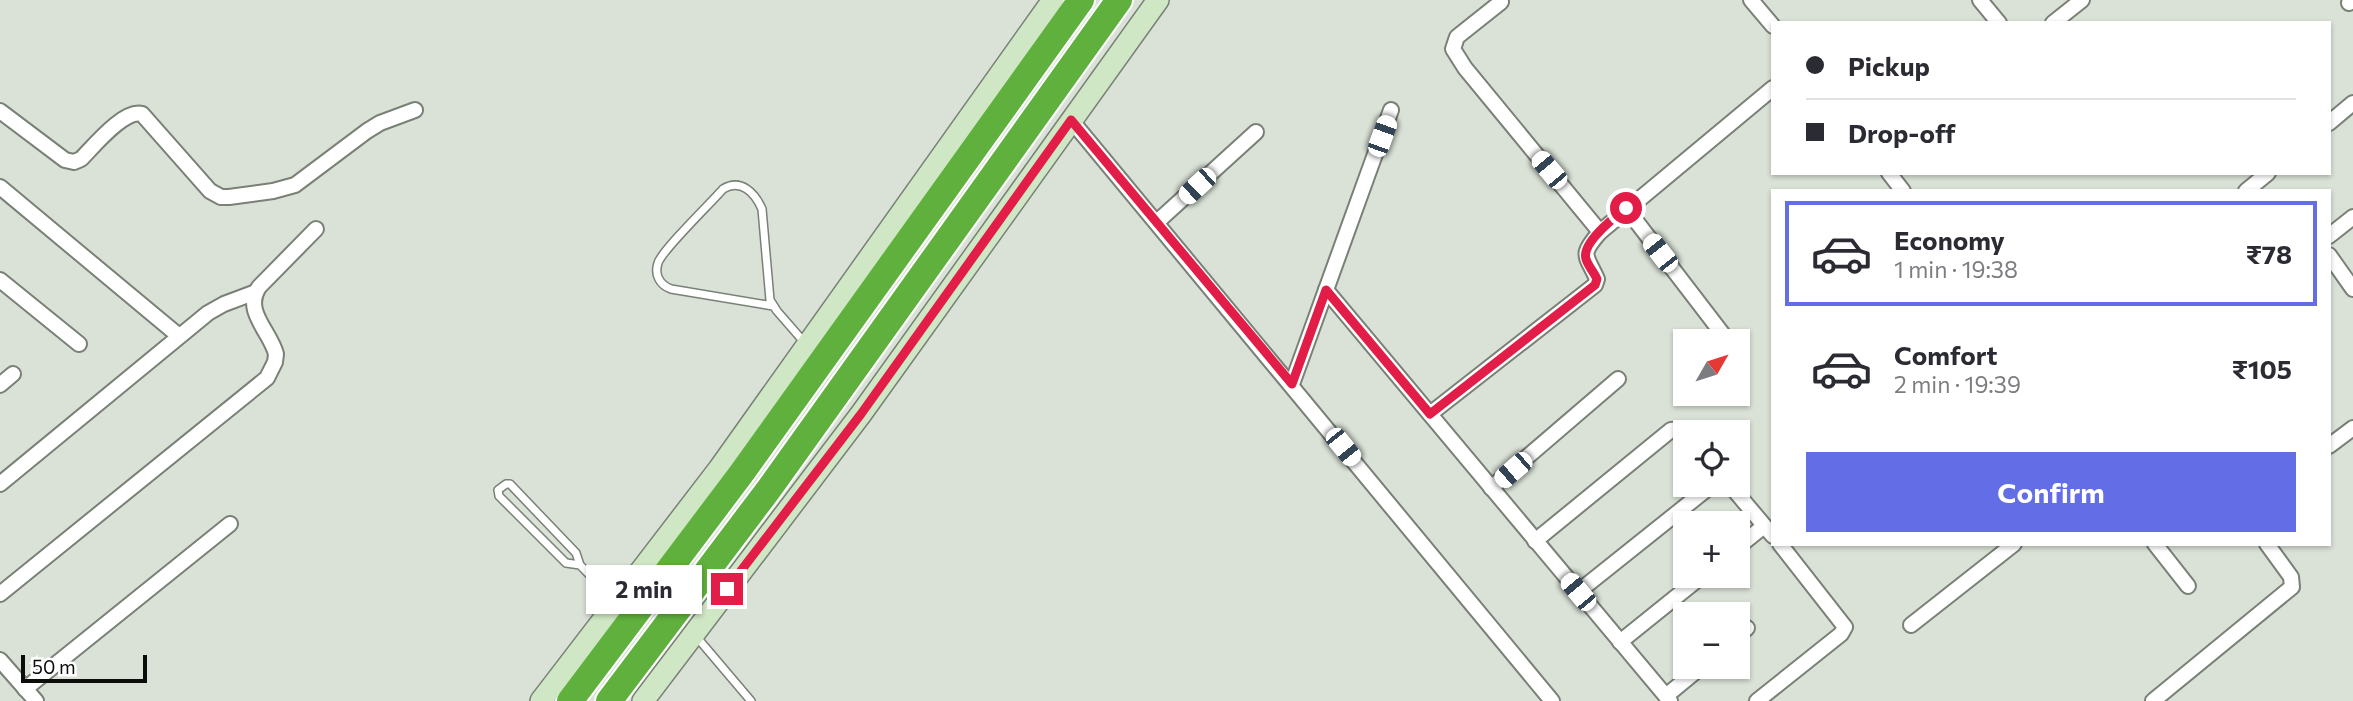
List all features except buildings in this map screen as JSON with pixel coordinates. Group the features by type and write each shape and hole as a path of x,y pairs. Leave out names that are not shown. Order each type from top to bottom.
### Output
{"highway":[{"path":"570,701 749,463 1081,0"},
{"path":"609,701 769,489 1119,0"}],"main road":[{"path":"541,701 719,468 1053,0"},
{"path":"643,701 861,414 1158,0"}],"street":[{"path":"1751,0 1771,24"},
{"path":"1980,0 1997,21"},
{"path":"2056,21 2082,0"},
{"path":"1501,2 1457,37 1453,49 1465,68 1600,232"},
{"path":"1430,414 1595,285 1597,279 1586,254 1591,242 1600,232 1771,91"},
{"path":"2331,121 2353,103"},
{"path":"0,111 65,160 74,162 81,159 125,117 142,114 211,191 220,197 273,191 295,185 367,131 380,123 415,110"},
{"path":"1292,384 1391,110"},
{"path":"1071,120 1552,701"},
{"path":"1157,222 1256,132"},
{"path":"1891,175 1901,189"},
{"path":"0,187 179,336"},
{"path":"1626,208 1719,329"},
{"path":"2331,234 2353,217"},
{"path":"0,484 179,336 224,303 256,292 316,229"},
{"path":"2331,258 2353,289"},
{"path":"0,280 79,344"},
{"path":"1326,290 1668,699 1689,679"},
{"path":"0,594 267,378 276,354 253,309 256,292"},
{"path":"0,385 13,374"},
{"path":"1491,488 1618,379"},
{"path":"2331,444 2353,428"},
{"path":"1535,541 1673,430"},
{"path":"1578,592 1697,497"},
{"path":"1740,497 1768,531 1750,541"},
{"path":"25,690 230,524"},
{"path":"1757,701 1841,634 1846,627 1782,546"},
{"path":"1911,625 2011,546"},
{"path":"2157,546 2188,586"},
{"path":"2153,701 2292,587 2291,577 2268,546"},
{"path":"1620,642 1687,588"},
{"path":"0,660 36,701"}],"lane":[{"path":"773,306 671,289 660,284 657,275 659,259 723,189 731,184 740,185 753,194 762,209 768,285 773,306 807,345"},
{"path":"580,565 566,563 499,496 498,490 501,486 510,484 576,553 580,565 616,602"},
{"path":"694,633 751,701"}],"route":[{"path":"727,589 861,414 1071,120 1292,384 1326,290 1430,414 1595,285 1598,281 1586,260 1587,249 1608,223 1626,208"}]}
